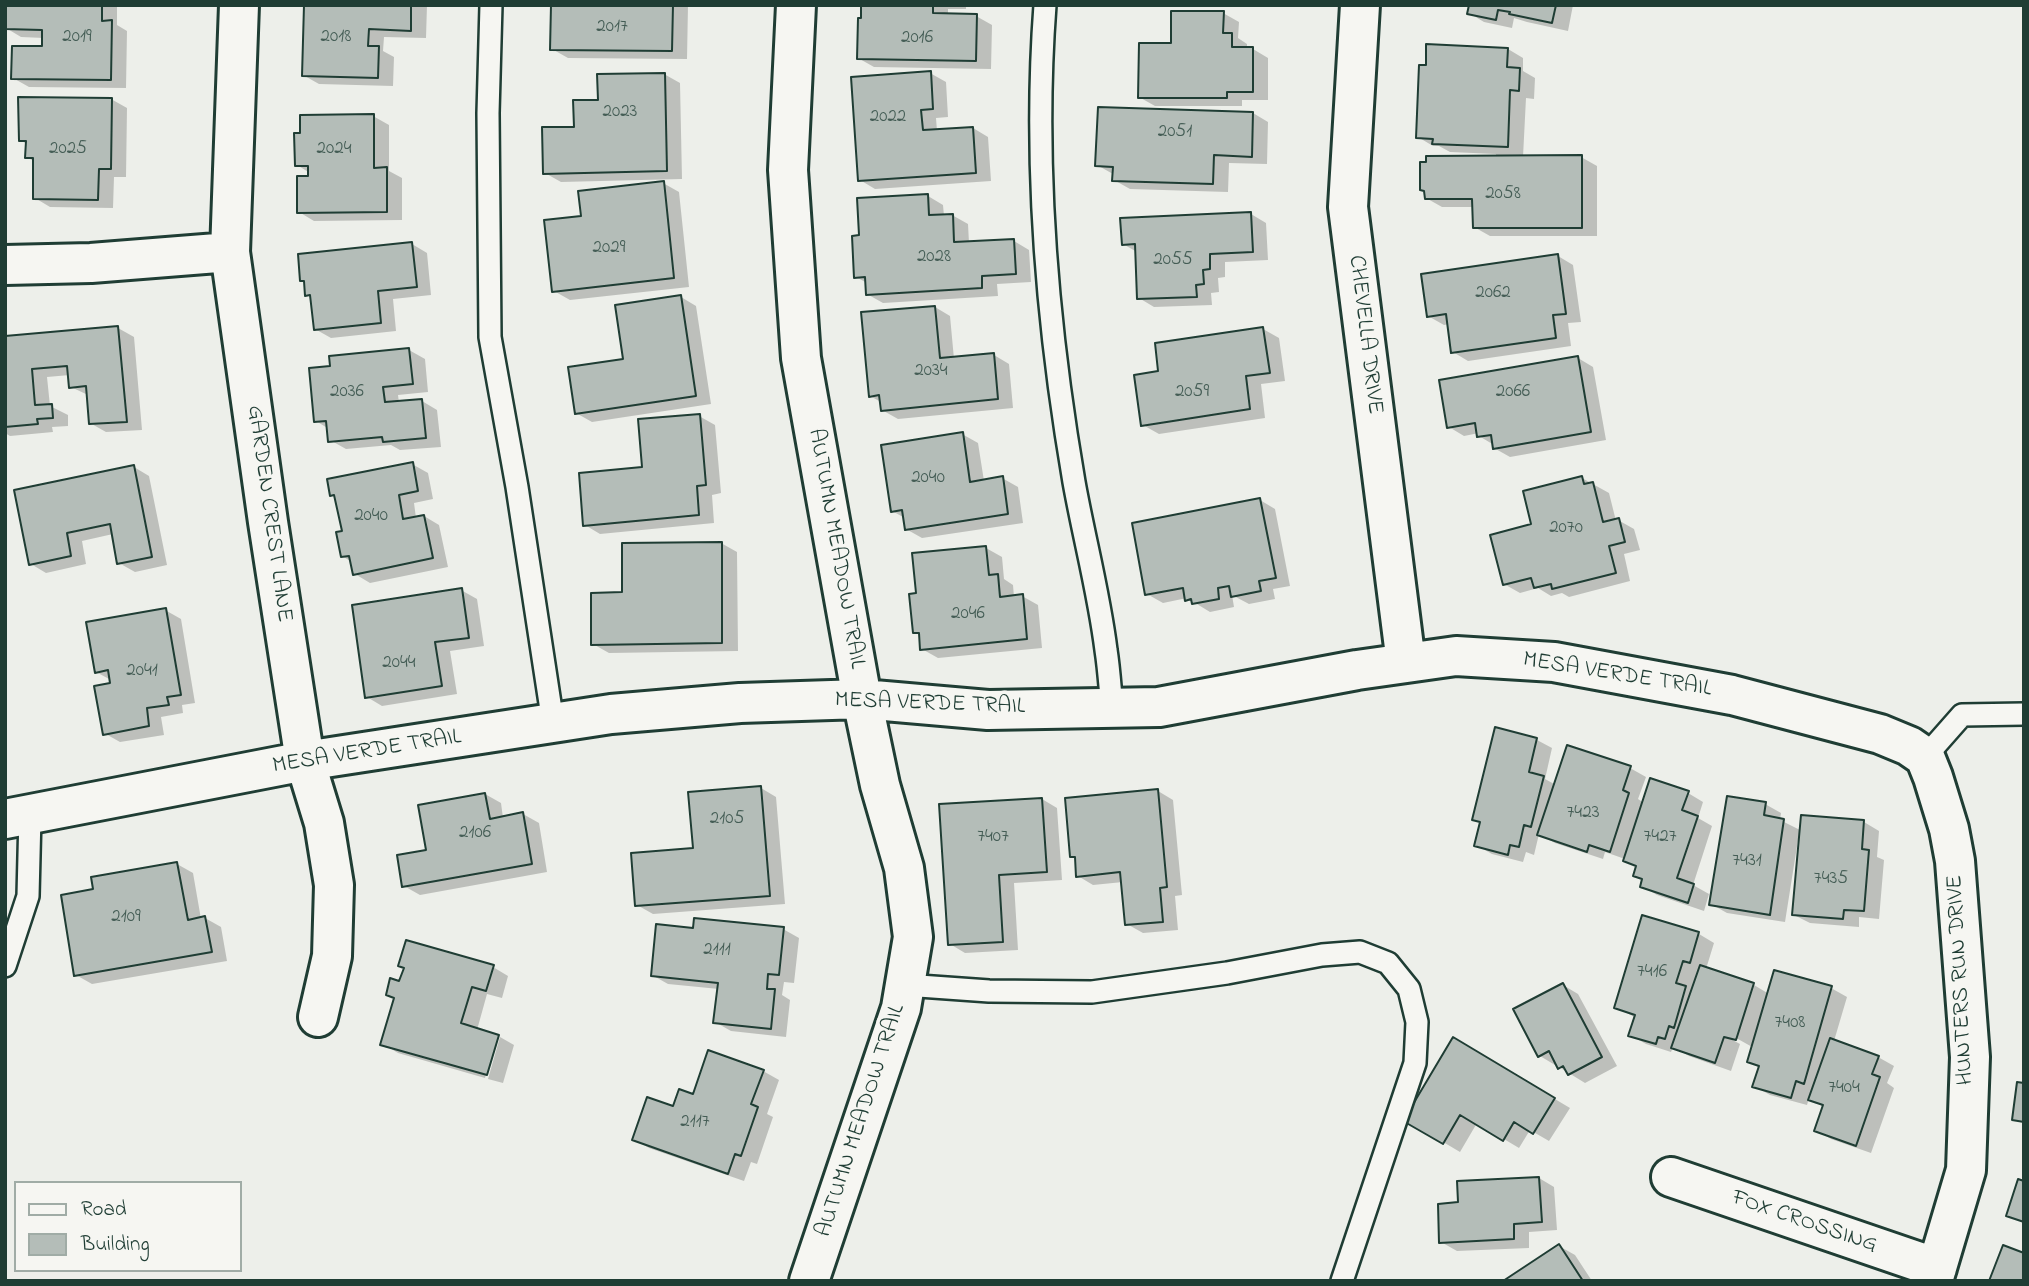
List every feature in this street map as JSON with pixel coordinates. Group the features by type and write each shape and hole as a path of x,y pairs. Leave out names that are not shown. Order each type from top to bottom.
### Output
{"street":[{"name":"GARDEN CREST LANE","path":"239,5 230,252 305,761 324,823 334,885 331,956 318,1017"},
{"name":"AUTUMN MEADOW TRAIL","path":"796,5 788,170 800,358 862,699 880,785 904,868 913,937 901,1008 808,1281"},
{"name":"CHEVELLA DRIVE","path":"1360,5 1348,207 1406,663"},
{"path":"5,265 91,263 230,252"},
{"name":"MESA VERDE TRAIL","path":"18,817 305,761 611,714 740,703 862,699 988,710 1159,707 1456,656 1554,662 1731,695 1880,734 1909,746 1925,757"},
{"name":"HUNTERS RUN DRIVE","path":"1925,757 1939,795 1955,861 1970,1057 1966,1170 1935,1275"},
{"name":"FOX CROSSING","path":"1671,1177 1935,1275"}],"lane":[{"path":"491,5 488,113 490,337 517,486 553,723"},
{"path":"1045,5 1042,40 1041,181 1049,306 1074,482 1107,649 1112,708"},
{"path":"1925,757 1962,715 2024,714"},
{"path":"5,966 28,896 18,817"},
{"path":"905,985 989,991 1092,992 1227,973 1322,955 1360,952 1388,963 1409,989 1417,1022 1415,1063 1342,1281"}],"building":[{"path":"5,5 102,5 102,21 112,20 111,80 11,79 12,46 42,46 42,30 5,29"},
{"path":"304,5 411,5 411,31 369,29 368,46 379,46 378,78 302,76"},
{"path":"551,5 673,5 672,51 550,50"},
{"path":"861,5 933,5 933,13 977,14 976,61 857,59"},
{"path":"1469,5 1556,5 1552,23 1498,10 1496,20 1467,14"},
{"path":"1171,11 1224,11 1223,33 1232,33 1232,47 1253,47 1253,92 1227,92 1227,98 1138,98 1139,43 1171,43"},
{"path":"1426,44 1508,48 1507,67 1520,68 1519,91 1510,90 1508,147 1432,144 1433,139 1416,138 1419,65 1426,65"},
{"path":"931,71 933,109 921,110 923,130 973,127 976,173 858,181 851,77"},
{"path":"665,73 667,171 543,174 542,127 574,127 573,100 598,100 597,74"},
{"path":"18,97 112,98 111,169 99,169 98,200 33,199 33,158 25,158 26,141 19,141"},
{"path":"1098,107 1253,112 1252,157 1214,155 1213,184 1112,181 1113,167 1095,166"},
{"path":"374,114 374,168 387,167 387,212 297,213 297,176 308,176 308,166 295,166 294,133 300,133 300,115"},
{"path":"1582,155 1582,228 1473,228 1472,199 1425,199 1424,191 1420,190 1420,162 1426,162 1426,156"},
{"path":"664,181 674,278 552,292 544,220 581,216 578,191"},
{"path":"928,194 929,215 953,214 954,242 1014,239 1016,274 982,276 982,288 866,295 865,277 854,278 852,236 859,235 857,198"},
{"path":"1251,212 1253,252 1210,254 1210,269 1203,270 1204,284 1196,285 1197,297 1137,299 1135,244 1122,245 1120,218"},
{"path":"412,242 417,287 378,291 381,323 314,330 310,295 305,296 304,281 300,281 298,254"},
{"path":"1558,254 1566,314 1553,315 1556,338 1451,353 1446,314 1427,317 1421,274"},
{"path":"681,295 696,396 575,414 568,367 623,359 615,305"},
{"path":"935,306 940,358 994,353 998,399 881,411 879,395 869,397 861,312"},
{"path":"118,326 127,422 89,424 86,386 69,388 67,366 32,369 35,405 52,404 53,418 37,419 38,424 5,427 5,336"},
{"path":"1263,327 1270,373 1246,376 1250,409 1141,426 1134,375 1158,371 1155,343"},
{"path":"409,348 413,384 383,387 385,402 422,399 426,438 383,442 382,437 328,442 326,421 314,422 309,368 330,366 329,356"},
{"path":"1578,356 1591,432 1493,449 1491,435 1477,437 1475,423 1447,428 1439,380"},
{"path":"700,414 706,485 697,486 699,515 583,526 579,473 642,467 638,419"},
{"path":"963,432 970,482 1003,476 1008,514 905,530 902,510 891,512 881,445"},
{"path":"413,462 418,491 399,495 403,519 424,515 433,558 353,575 349,556 341,557 336,532 342,531 334,495 330,496 327,479"},
{"path":"134,465 152,557 117,564 110,524 67,533 71,556 29,565 14,490"},
{"path":"1582,476 1584,484 1593,482 1603,522 1619,518 1625,542 1609,546 1616,573 1552,589 1551,584 1534,588 1531,578 1503,585 1490,535 1531,524 1523,491"},
{"path":"1260,498 1276,578 1259,581 1261,591 1231,597 1229,586 1218,588 1219,599 1192,604 1191,599 1185,601 1183,588 1145,595 1132,523"},
{"path":"722,542 722,643 591,645 591,593 622,592 622,543"},
{"path":"986,546 989,575 998,574 1000,597 1023,594 1027,639 920,650 919,633 913,633 909,594 916,593 912,553"},
{"path":"462,588 469,638 435,642 442,686 365,698 352,605"},
{"path":"166,608 181,695 167,697 169,705 147,708 149,726 103,735 94,686 110,683 108,670 95,673 86,622"},
{"path":"1495,727 1537,738 1529,772 1544,776 1531,827 1524,825 1519,847 1510,845 1508,855 1474,846 1480,822 1472,820"},
{"path":"1567,745 1631,766 1623,790 1629,793 1610,852 1589,845 1587,852 1537,835"},
{"path":"1650,778 1689,791 1682,810 1698,816 1677,878 1694,884 1688,903 1640,887 1642,879 1633,876 1636,866 1623,861"},
{"path":"761,786 770,896 635,906 631,853 693,848 688,792"},
{"path":"1158,789 1167,887 1160,888 1163,922 1125,925 1120,872 1076,877 1075,857 1070,857 1065,798"},
{"path":"485,793 490,819 523,812 532,864 402,887 397,855 426,850 418,805"},
{"path":"1727,796 1766,802 1764,815 1784,819 1770,915 1709,905"},
{"path":"1042,798 1047,872 999,875 1003,942 948,945 939,804"},
{"path":"1801,815 1864,820 1862,849 1869,850 1864,911 1844,910 1843,919 1792,915"},
{"path":"177,862 188,920 205,916 212,952 74,976 61,895 93,889 91,877"},
{"path":"1642,915 1699,932 1690,963 1683,961 1676,983 1686,986 1674,1028 1669,1026 1665,1039 1658,1037 1656,1044 1628,1036 1635,1015 1614,1008"},
{"path":"694,918 784,927 779,975 768,974 767,989 775,989 771,1029 713,1023 718,983 651,976 656,924 693,928"},
{"path":"406,940 494,965 486,991 472,987 461,1023 499,1035 487,1075 380,1045 394,998 386,995 390,978 399,981 404,968 398,966"},
{"path":"1700,965 1754,983 1736,1040 1724,1037 1715,1063 1671,1048"},
{"path":"1774,970 1832,986 1804,1084 1796,1081 1791,1098 1752,1087 1759,1066 1747,1062"},
{"path":"1563,983 1602,1057 1568,1075 1563,1066 1558,1069 1549,1051 1538,1057 1513,1009"},
{"path":"1453,1037 1555,1098 1533,1134 1514,1122 1503,1141 1460,1115 1443,1144 1403,1121"},
{"path":"1830,1038 1879,1056 1872,1074 1880,1077 1856,1146 1814,1131 1823,1105 1808,1100"},
{"path":"708,1050 764,1070 751,1104 758,1107 741,1156 735,1154 728,1174 632,1140 647,1097 673,1106 679,1089 693,1094"},
{"path":"2017,1082 2024,1083 2024,1122 2012,1120"},
{"path":"1539,1177 1542,1222 1514,1224 1514,1239 1439,1243 1438,1204 1458,1202 1457,1181"},
{"path":"2018,1179 2024,1181 2024,1222 2006,1216"},
{"path":"1559,1244 1583,1281 1503,1281"},
{"path":"2003,1245 2024,1253 2024,1281 1989,1281"}]}
